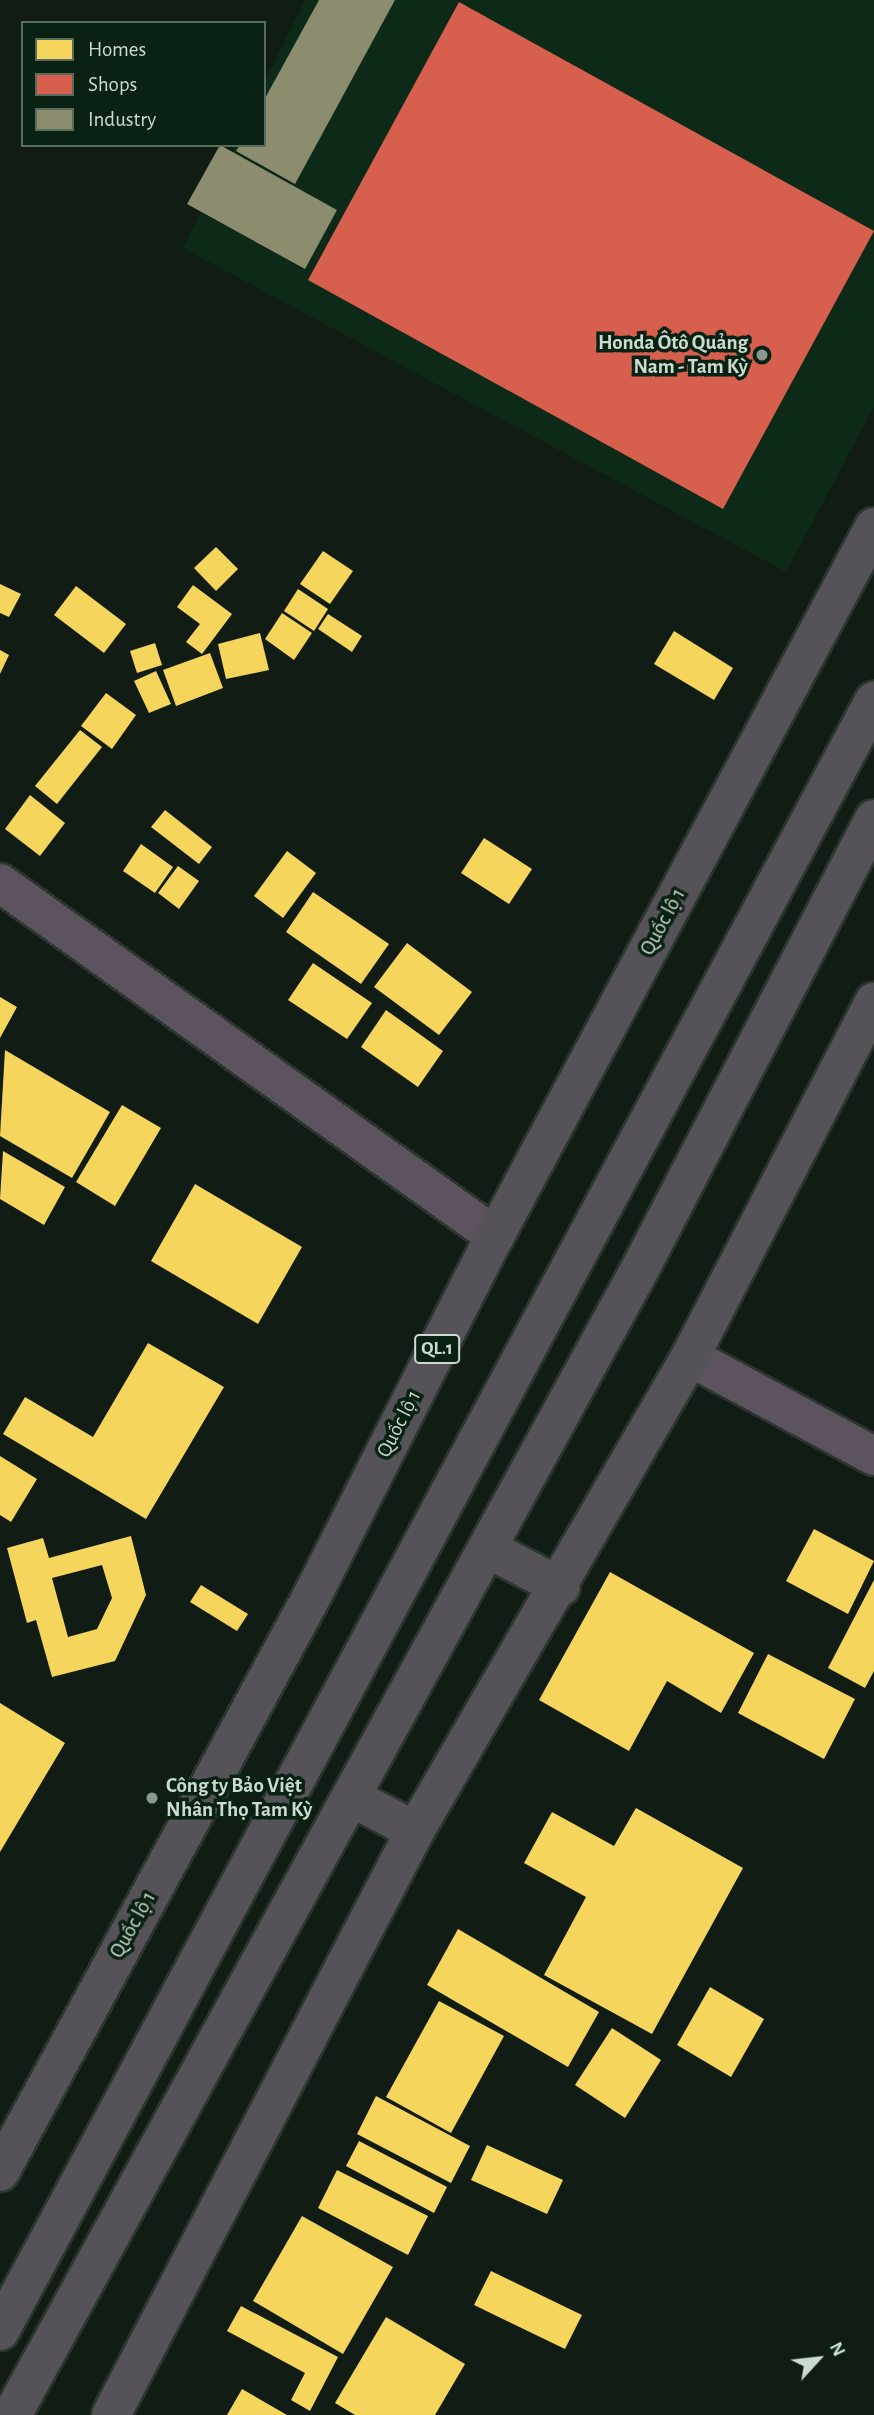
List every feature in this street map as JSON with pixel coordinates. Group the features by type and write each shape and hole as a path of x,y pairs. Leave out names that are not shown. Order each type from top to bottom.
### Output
{"highway":[{"name":"Quốc lộ 1","path":"0,2172 312,1596 495,1236 874,527"},
{"path":"0,2331 874,701"},
{"path":"12,2415 488,1549 874,819"},
{"path":"111,2415 415,1831 561,1587 690,1357 874,1002"},
{"path":"488,1549 561,1587"},
{"path":"353,1798 415,1831"}],"street":[{"path":"0,883 495,1236"},
{"path":"690,1357 874,1456"}],"shaded area":[{"path":"305,0 874,0 874,407 786,572 183,248 232,147 266,147 266,78"}],"building: Homes":[{"path":"216,547 238,569 216,591 194,568"},
{"path":"323,551 353,571 330,604 300,584"},
{"path":"0,584 21,594 9,617 0,613"},
{"path":"193,585 232,614 202,654 186,642 200,624 177,607"},
{"path":"76,586 126,624 104,653 54,615"},
{"path":"298,589 328,609 314,631 284,611"},
{"path":"282,613 312,633 294,660 265,639"},
{"path":"328,614 362,636 352,652 318,629"},
{"path":"674,631 733,668 714,700 654,664"},
{"path":"260,633 269,670 226,679 218,644"},
{"path":"155,643 162,665 137,673 130,651"},
{"path":"0,650 9,655 0,674"},
{"path":"210,653 223,688 176,706 163,670"},
{"path":"156,671 171,704 149,713 134,681"},
{"path":"106,693 136,715 112,749 81,726"},
{"path":"80,730 102,747 57,804 35,786"},
{"path":"30,795 65,823 40,856 5,829"},
{"path":"165,810 212,847 199,864 151,827"},
{"path":"484,838 532,869 509,904 461,873"},
{"path":"141,844 173,867 155,893 123,871"},
{"path":"287,851 316,873 283,918 254,896"},
{"path":"178,866 199,881 179,909 158,893"},
{"path":"313,892 389,944 361,984 286,932"},
{"path":"407,943 472,992 439,1035 374,987"},
{"path":"313,963 372,1003 347,1039 288,1000"},
{"path":"0,997 17,1007 0,1038"},
{"path":"386,1010 443,1051 418,1087 361,1047"},
{"path":"5,1050 110,1112 72,1178 0,1136"},
{"path":"122,1105 161,1128 115,1206 76,1182"},
{"path":"3,1151 65,1187 44,1225 0,1199"},
{"path":"195,1184 302,1247 258,1324 151,1261"},
{"path":"148,1343 224,1387 146,1519 3,1434 25,1397 93,1437"},
{"path":"0,1456 37,1479 11,1522 0,1515"},
{"path":"814,1529 874,1561 848,1614 786,1581"},
{"path":"131,1536 146,1595 115,1661 52,1677 36,1620 27,1623 7,1548 43,1538 49,1558","holes":["102,1565 112,1598 97,1629 68,1637 52,1578"]},
{"path":"610,1572 754,1653 721,1713 667,1681 629,1751 539,1700"},
{"path":"874,1580 874,1671 865,1688 828,1668"},
{"path":"201,1585 248,1614 237,1631 190,1602"},
{"path":"768,1654 855,1699 824,1759 738,1713"},
{"path":"0,1703 65,1743 0,1852"},
{"path":"636,1808 743,1868 652,2034 544,1975 586,1897 524,1863 552,1812 614,1846"},
{"path":"458,1929 599,2012 568,2067 427,1985"},
{"path":"710,1987 764,2019 731,2077 677,2045"},
{"path":"439,2001 504,2036 451,2133 386,2097"},
{"path":"612,2028 661,2060 625,2118 575,2085"},
{"path":"376,2096 470,2146 451,2183 357,2134"},
{"path":"359,2141 447,2187 434,2213 346,2166"},
{"path":"487,2145 563,2180 547,2214 471,2180"},
{"path":"337,2170 428,2216 408,2255 318,2208"},
{"path":"302,2216 393,2267 343,2354 253,2301"},
{"path":"491,2271 582,2315 565,2349 474,2305"},
{"path":"241,2306 338,2357 310,2411 291,2400 305,2373 227,2331"},
{"path":"386,2317 465,2364 435,2415 355,2415 335,2403"},
{"path":"242,2389 287,2415 227,2415"}],"building: Shops":[{"path":"459,2 874,231 723,509 308,280"}],"building: Industry":[{"path":"319,0 395,0 295,184 236,151 239,147 266,147 266,96"},
{"path":"219,147 224,147 337,210 305,269 187,204"}],"place":[{"name":"Honda Ôtô Quảng Nam - Tam Kỳ","path":"762,355"},
{"name":"Công ty Bảo Việt Nhân Thọ Tam Kỳ","path":"152,1798"}]}
